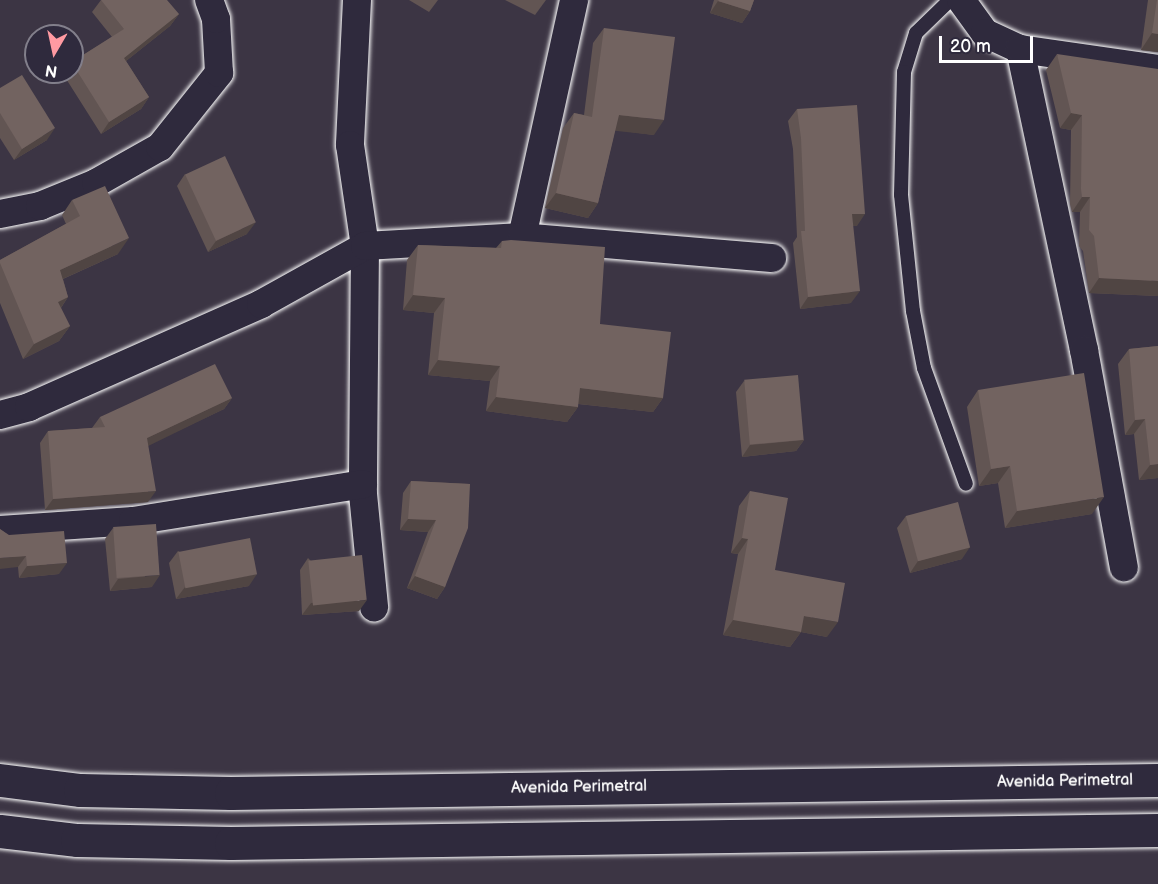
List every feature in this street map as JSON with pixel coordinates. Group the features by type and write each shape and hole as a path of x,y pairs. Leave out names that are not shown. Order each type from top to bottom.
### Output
{"main road":[{"name":"Avenida Perimetral","path":"0,780 80,790 231,793 1158,780"},
{"path":"0,831 76,840 231,843 1158,830"}],"street":[{"path":"0,214 40,206 96,183 160,147 219,73 216,19 209,0"},
{"path":"357,0 350,145 365,246 363,484 374,607"},
{"path":"522,237 574,0"},
{"path":"961,0 985,33 1020,49 1158,69"},
{"path":"1020,49 1084,350 1124,567"},
{"path":"0,415 29,407 261,304 365,246 522,237 772,258"},
{"path":"0,530 134,521 363,484"}],"lane":[{"path":"950,0 916,33 904,72 901,195 913,311 924,368 966,484"}],"building":[{"path":"101,0 167,0 179,14 124,58 149,97 109,122 84,82 84,54 124,29"},
{"path":"719,0 754,0 750,11"},
{"path":"1158,0 1158,34 1152,33"},
{"path":"604,28 675,37 664,120 619,115 598,203 556,193 574,113 592,117"},
{"path":"1057,54 1158,69 1158,281 1099,278 1094,236 1089,230 1090,197 1082,197 1081,189 1082,115 1071,113"},
{"path":"22,75 24,84 28,84 55,128 22,149 0,113 0,88"},
{"path":"857,105 865,214 852,214 860,291 808,297 801,231 805,231 801,138 797,109"},
{"path":"225,156 256,222 216,241 185,175"},
{"path":"105,186 129,238 60,270 68,297 58,302 70,326 34,344 0,260 80,216 72,200"},
{"path":"502,241 605,247 600,324 671,332 663,398 580,388 578,407 496,397 500,366 438,360 445,298 413,295 418,245 501,248"},
{"path":"1158,346 1158,464 1150,465 1145,419 1135,420 1129,349"},
{"path":"215,364 232,398 147,438 156,491 53,499 48,431 105,427 100,417"},
{"path":"1084,373 1104,497 1017,511 1010,466 991,469 978,390"},
{"path":"798,375 804,440 750,444 744,380"},
{"path":"411,481 470,484 468,528 445,587 415,576 436,520 408,519"},
{"path":"750,491 788,498 775,570 845,583 838,622 804,616 801,632 733,620 748,539 742,538"},
{"path":"958,502 970,547 918,561 906,516"},
{"path":"156,524 160,575 117,578 113,527"},
{"path":"0,529 9,535 64,531 67,563 27,566 26,556 0,558"},
{"path":"250,538 257,574 185,588 178,552"},
{"path":"362,555 367,600 313,605 308,561"}]}
